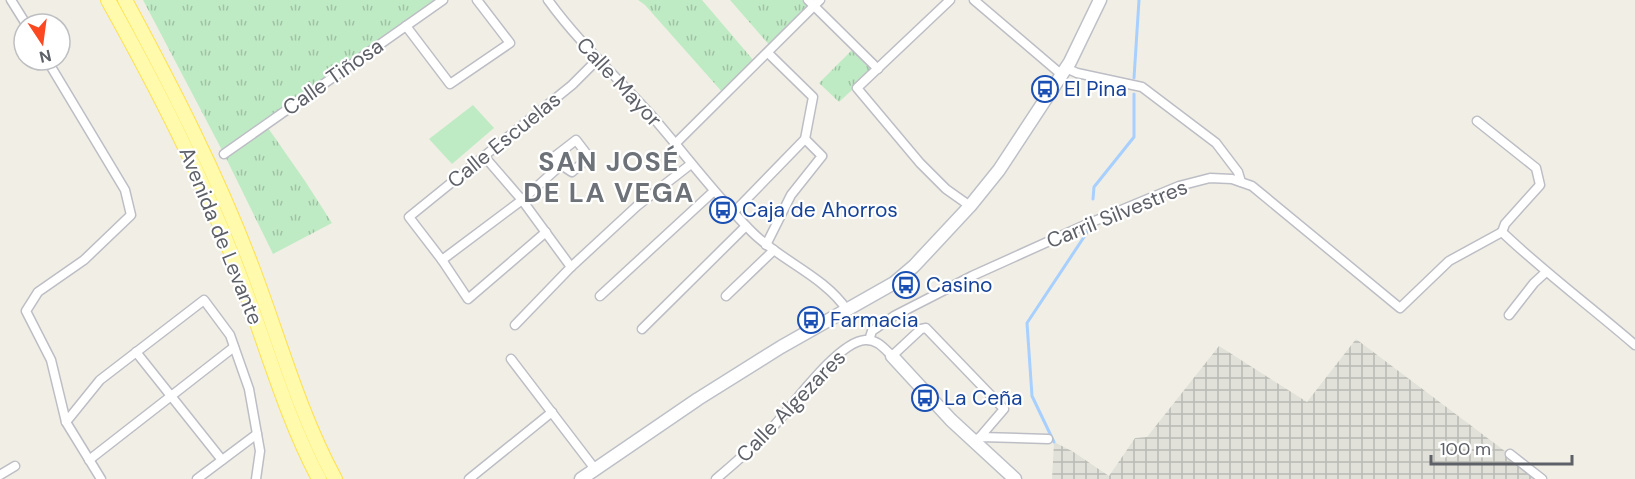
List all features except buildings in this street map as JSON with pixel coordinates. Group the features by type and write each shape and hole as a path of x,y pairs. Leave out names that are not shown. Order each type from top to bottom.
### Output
{"main road":[{"name":"Avenida de Levante","path":"108,0 143,63 197,171 239,272 287,407 319,479"},
{"name":"Avenida de Levante","path":"124,0 162,68 209,164 252,267 301,403 335,479"},
{"path":"581,479 706,394 907,273 970,206 999,170 1064,72 1100,0"},
{"path":"892,356 1015,479"}],"street":[{"name":"Calle Tiñosa","path":"224,154 443,0"},
{"path":"406,26 450,84 510,43 477,0"},
{"name":"Calle Mayor","path":"548,0 597,60 644,107 746,226 770,247 831,292 847,310"},
{"path":"950,0 857,88 946,189 970,206"},
{"path":"974,0 1064,72 1142,87 1216,143 1238,172 1240,182"},
{"path":"675,144 768,53 814,2 878,69"},
{"path":"734,212 805,139 813,97 768,53"},
{"name":"Calle Escuelas","path":"442,260 409,217 572,85 597,60"},
{"path":"54,72 125,190 131,215 84,260 38,292 26,311 51,360 66,422 101,479"},
{"path":"1477,121 1536,168 1540,185 1505,224 1502,232 1527,257 1589,305 1635,345"},
{"path":"726,296 770,247 791,195 822,156 805,139"},
{"path":"484,156 522,201 571,267"},
{"path":"515,326 571,267 637,206 691,164"},
{"path":"546,232 468,299 442,260 522,201 561,165"},
{"name":"Carril Silvestres","path":"869,340 872,331 914,306 1085,225 1179,186 1210,178 1232,179 1252,186 1400,308 1449,261 1502,232"},
{"path":"600,296 714,191"},
{"path":"642,329 746,226"},
{"path":"1509,315 1534,283 1546,272"},
{"path":"66,422 100,380 204,300 230,335 249,389 260,451 256,479"},
{"path":"869,340 879,343 892,356 921,329 926,328 1004,409 977,440"},
{"name":"Calle Algezares","path":"716,479 771,429 838,354 857,342 869,340"},
{"path":"89,460 234,347"},
{"path":"136,352 222,460"},
{"path":"511,359 595,469"},
{"path":"469,479 552,412"},
{"path":"197,479 257,434"},
{"path":"977,440 1048,439"},
{"path":"1510,454 1542,479"},
{"path":"0,475 15,466"}],"shaded area":[{"path":"1356,339 1542,479 1052,479 1054,442 1072,451 1109,476 1135,438 1147,437 1219,346 1307,402"}],"green space":[{"path":"143,0 444,0 266,125 332,223 273,254 224,154"},
{"path":"638,0 702,0 754,61 723,93"},
{"path":"730,0 806,0 812,6 771,47"},
{"path":"854,48 875,69 839,102 819,83"},
{"path":"473,105 494,128 452,164 429,139"}],"waterway":[{"path":"1134,78 1139,0"},
{"path":"1093,199 1094,187 1134,137 1134,94"},
{"path":"1054,442 1032,396 1027,323 1090,228"}],"place":[{"name":"El Pina","path":"1045,89"},
{"name":"Caja de Ahorros","path":"723,210"},
{"name":"Casino","path":"906,285"},
{"name":"Farmacia","path":"811,320"},
{"name":"La Ceña","path":"925,398"}],"district":[{"name":"SAN JOSÉ DE LA VEGA","path":"609,176"}]}
